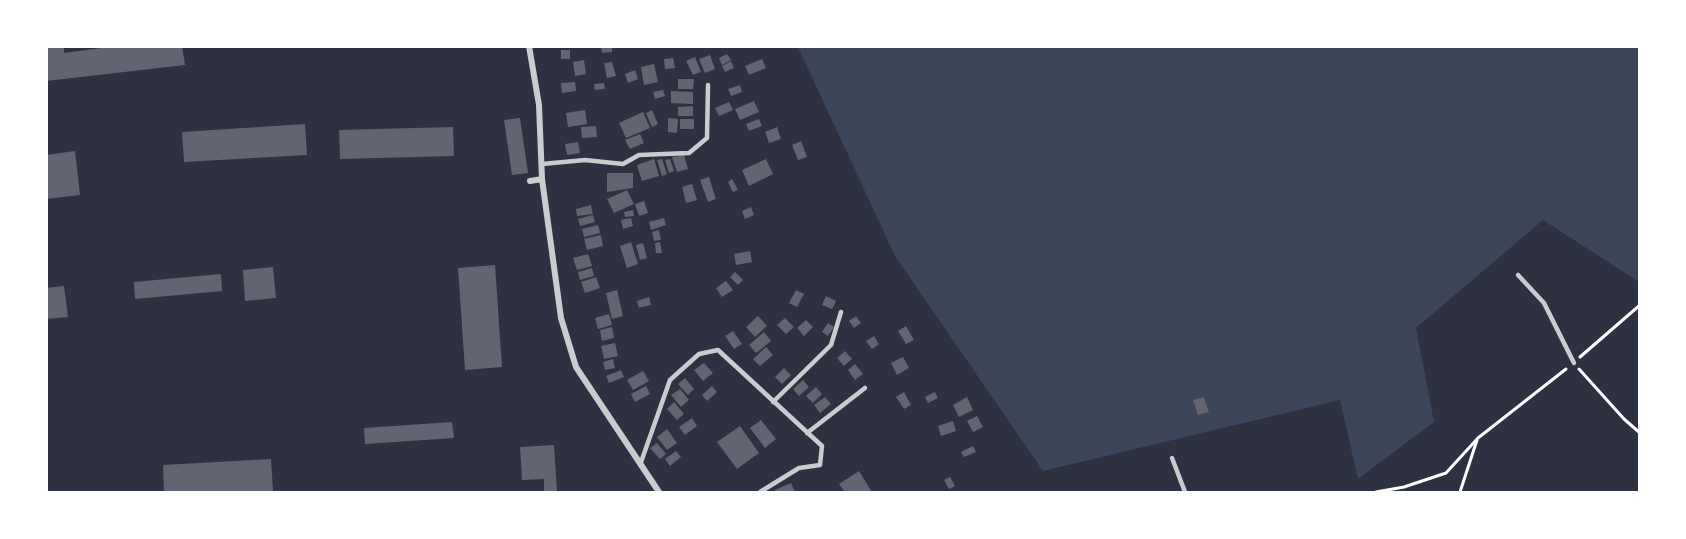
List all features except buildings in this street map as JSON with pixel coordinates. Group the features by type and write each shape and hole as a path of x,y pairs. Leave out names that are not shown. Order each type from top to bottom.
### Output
{"street":[{"path":"529,46 539,105 542,179 561,318 576,367 659,492"},
{"path":"530,181 542,179"}],"lane":[{"path":"542,164 585,160 623,164 639,155 689,153 707,138 708,85"},
{"path":"1518,275 1544,303 1574,363"},
{"path":"773,402 831,345 841,312"},
{"path":"640,465 670,380 699,354 718,350 822,446 820,465 799,468 760,492"},
{"path":"807,433 865,388"},
{"path":"1172,458 1185,492"}],"path":[{"path":"1376,492 1404,487 1446,473 1478,438 1574,363 1640,305"},
{"path":"1574,363 1624,419 1640,433"},
{"path":"1460,492 1478,438"}],"shaded area":[{"path":"798,47 1639,47 1639,282 1543,220 1416,328 1434,422 1358,479 1340,400 1043,471 895,256"}]}
